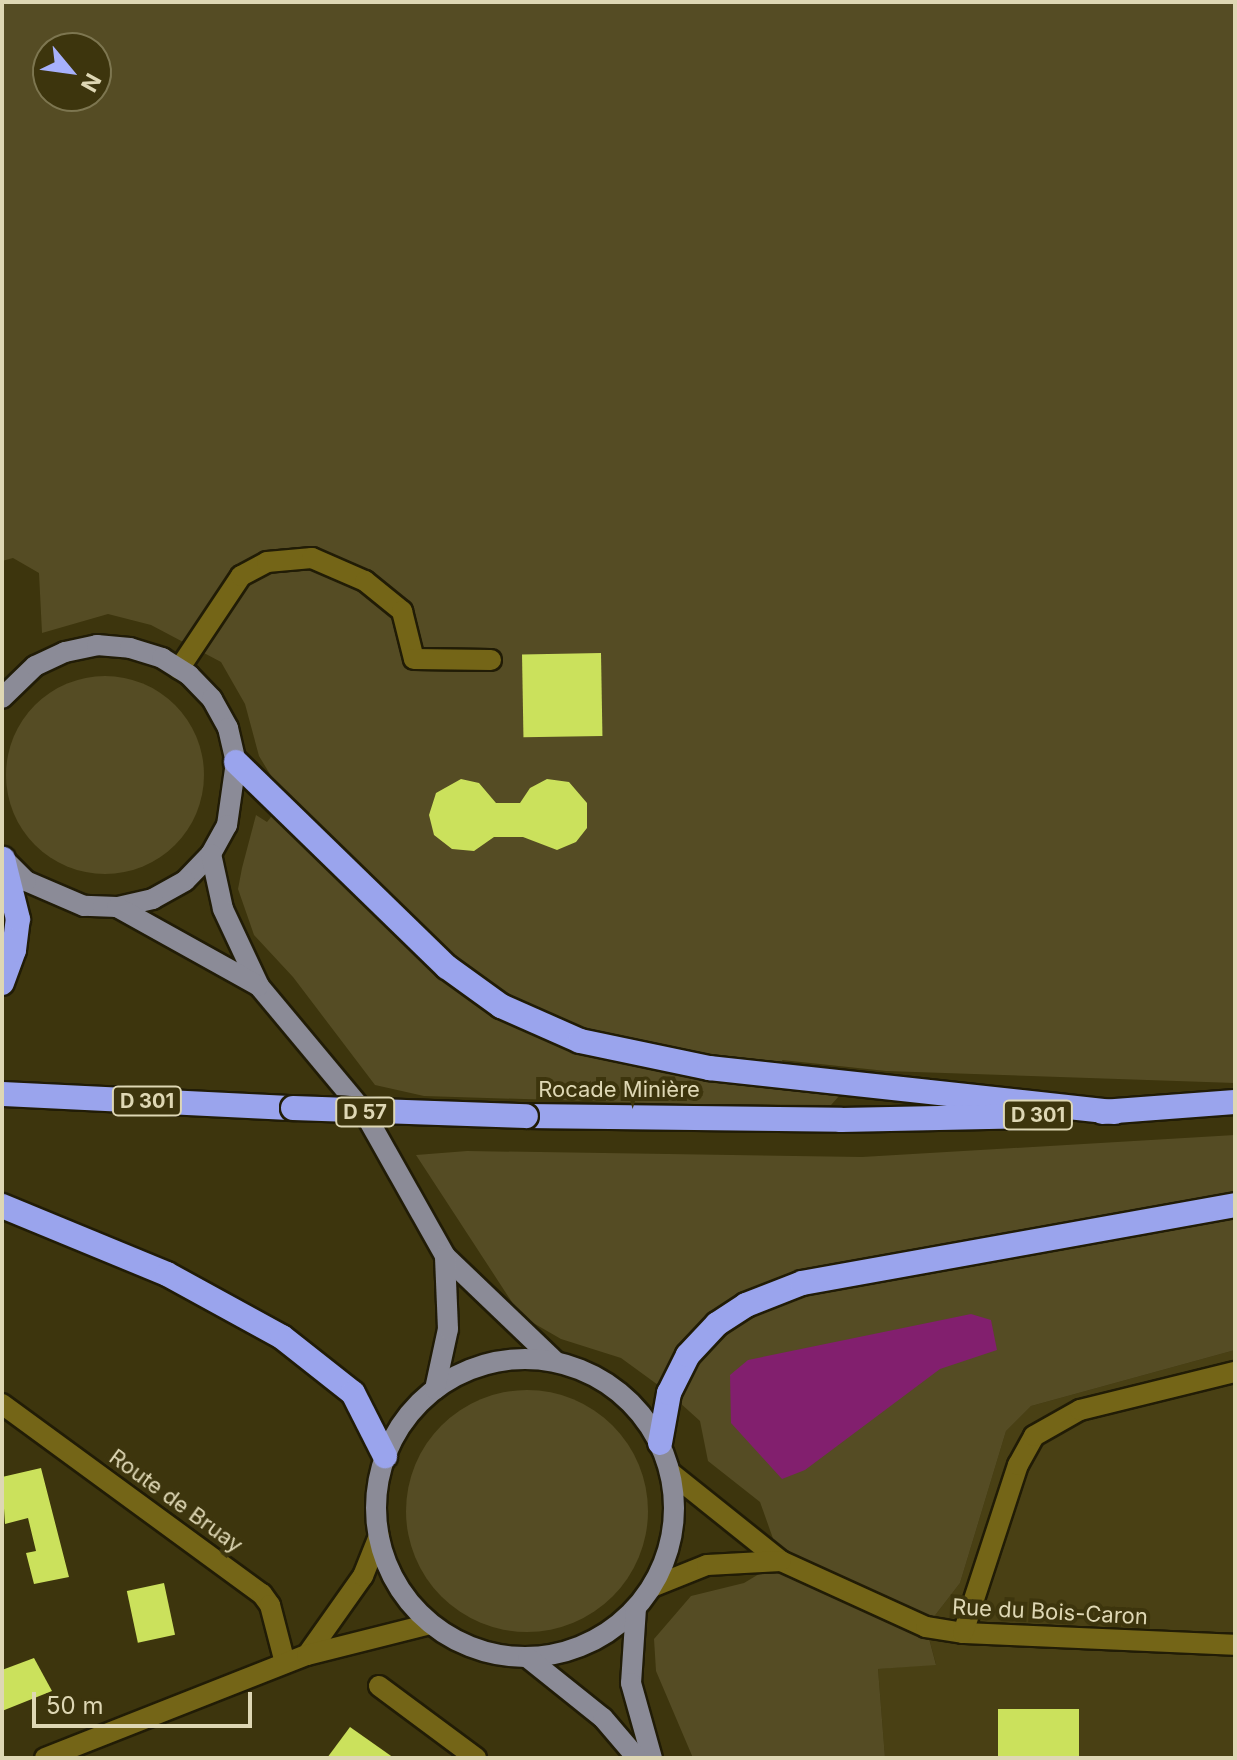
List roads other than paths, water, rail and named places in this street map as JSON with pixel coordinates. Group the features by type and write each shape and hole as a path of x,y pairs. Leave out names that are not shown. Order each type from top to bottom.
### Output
{"highway":[{"path":"236,762 447,967 501,1006 580,1041 709,1068 1115,1112"},
{"path":"2,983 14,950 18,919 3,858"},
{"name":"Rocade Minière","path":"2,1094 526,1116 856,1120 1115,1112 1235,1102"},
{"path":"660,1443 669,1393 688,1355 717,1324 746,1305 802,1283 1235,1205"},
{"path":"2,1206 167,1274 282,1337 353,1393 385,1456"}],"main road":[{"path":"3,858 54,897 117,907 153,899 185,881 211,854 231,810 236,762 228,728 212,699 179,669 130,648 97,645 65,652 4,692"},
{"name":"D 57","path":"211,854 223,909 259,986 364,1112 445,1256 555,1361"},
{"name":"D 57","path":"117,907 155,924 259,986"},
{"name":"D 57","path":"435,1389 448,1329 445,1256"},
{"path":"528,1658 599,1638 636,1608 652,1587 671,1543 671,1473 660,1443 646,1419 606,1381 555,1361 505,1359 456,1375 414,1408 385,1456 377,1496 379,1536 397,1584 430,1624 460,1642 528,1658 603,1718 637,1758"},
{"path":"636,1608 631,1683 652,1758"}],"street":[{"path":"179,669 241,576 267,562 312,558 365,581 402,611 414,659 491,660"},
{"path":"963,1633 1018,1465 1034,1436 1080,1410 1235,1372"},
{"name":"Route de Bruay","path":"2,1404 262,1594 285,1663"},
{"name":"Rue du Bois-Caron","path":"671,1473 781,1561 885,1612 963,1633 1235,1645"},
{"path":"307,1655 363,1576 379,1536"},
{"name":"Rue du Bois-Caron","path":"652,1587 707,1565 781,1561"},
{"path":"45,1758 307,1655 430,1624"},
{"path":"379,1686 476,1758"}]}
